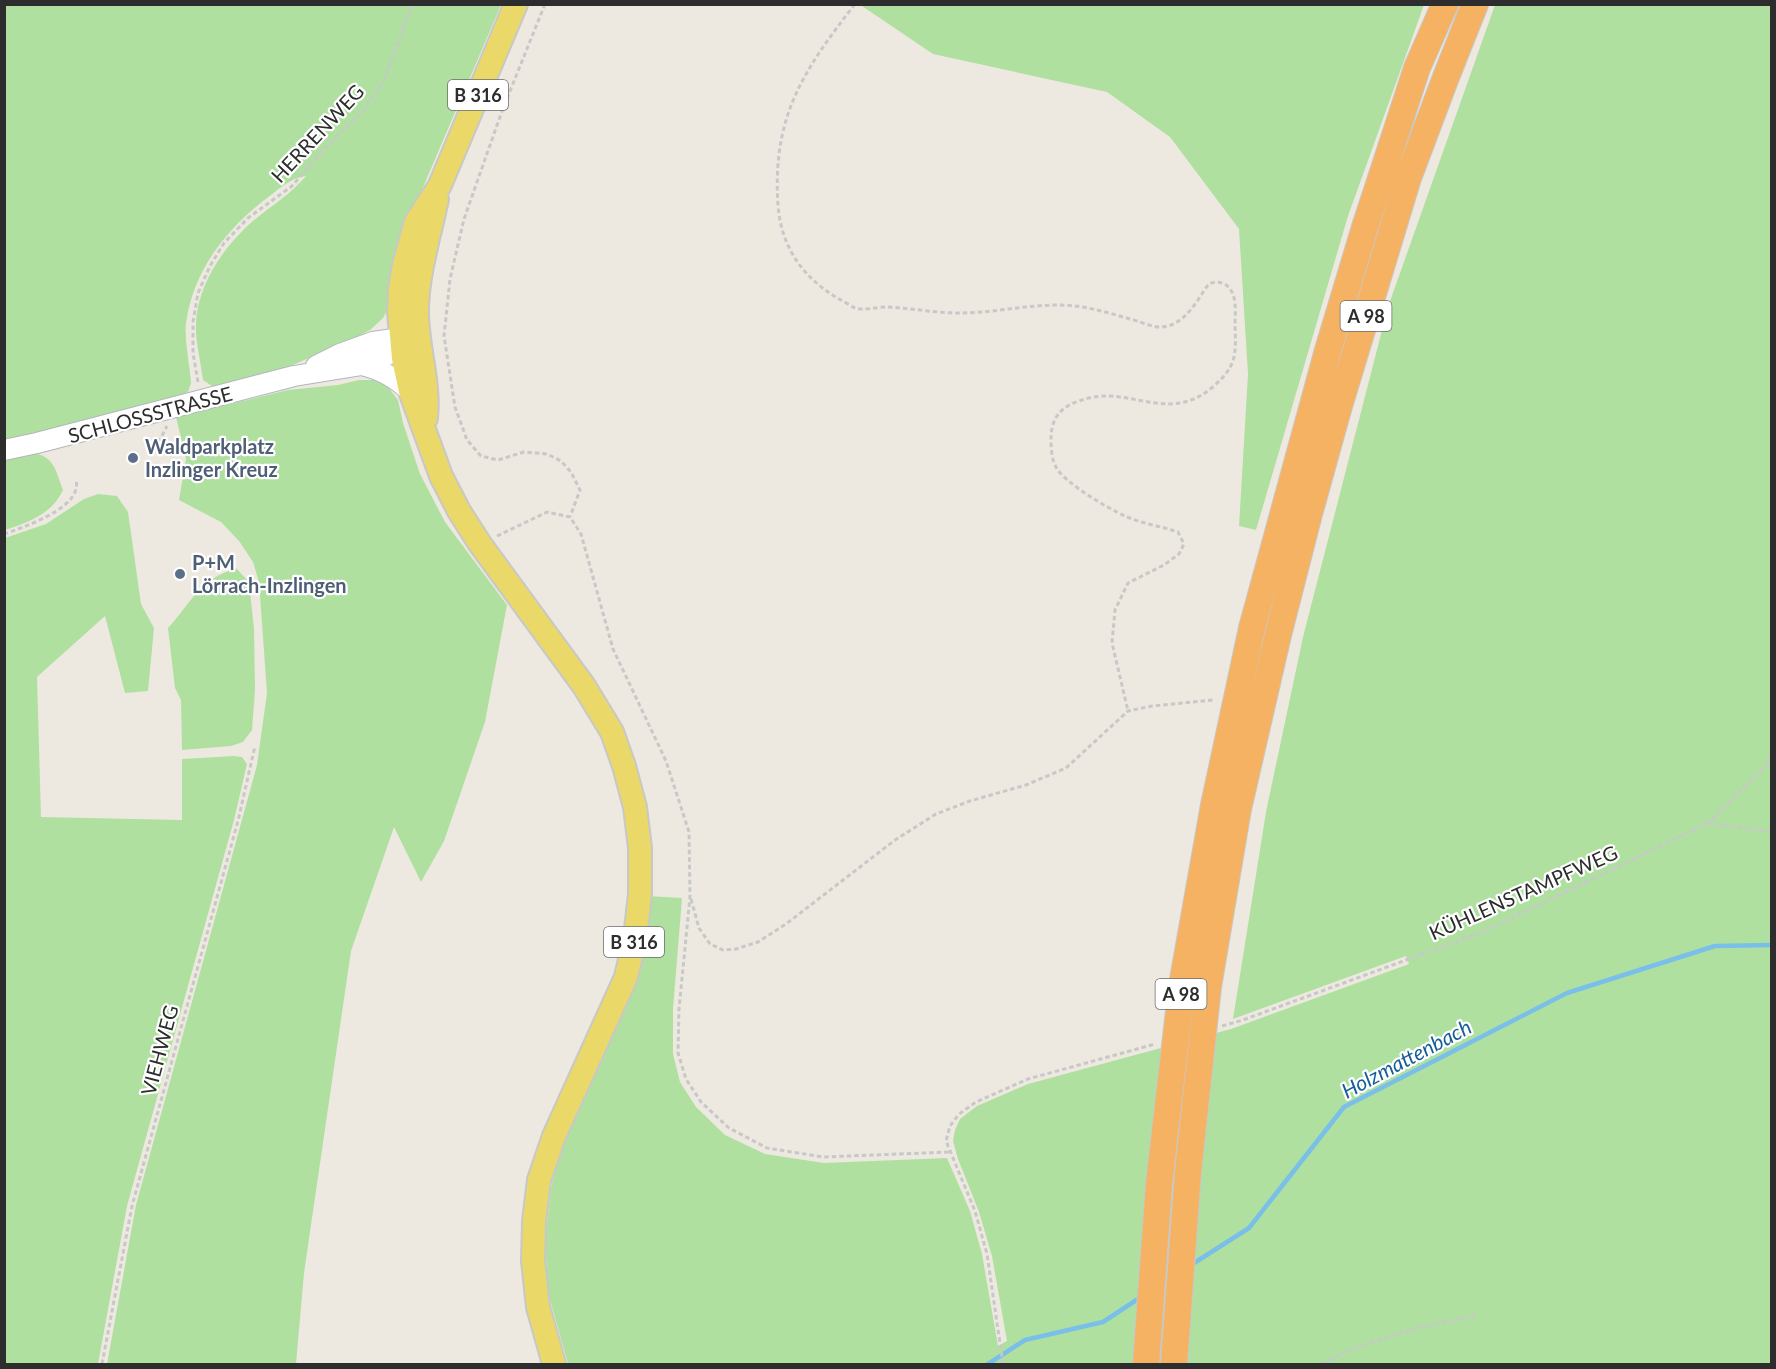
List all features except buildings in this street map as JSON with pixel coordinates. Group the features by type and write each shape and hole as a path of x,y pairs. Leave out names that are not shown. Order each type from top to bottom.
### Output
{"highway":[{"name":"A 98","path":"1146,1365 1159,1184 1182,985 1214,805 1252,628 1304,434 1361,238 1417,68 1444,4"},
{"name":"A 98","path":"1174,1365 1188,1172 1208,987 1238,809 1278,635 1336,417 1408,178 1475,4"}],"main road":[{"name":"B 316","path":"516,4 440,185 416,222 409,243 400,289 399,312 403,358 410,391 449,493 480,544 584,686 612,732 635,807 640,848 640,894 635,938 626,977 554,1136 539,1180 534,1221 533,1261 538,1306 554,1365"},
{"name":"B 316","path":"424,430 427,397 417,309 424,258 440,185"},
{"path":"401,338 417,309"}],"street":[{"name":"SCHLOSSSTRASSE","path":"294,376 340,354 373,342 401,338"},
{"name":"SCHLOSSSTRASSE","path":"4,450 294,376 363,365 384,357 393,350 401,338"},
{"path":"363,365 393,377 410,391"}],"path":[{"name":"HERRENWEG","path":"202,400 193,353 193,322 198,293 210,266 224,243 248,218 292,186 324,148 363,111 384,81 412,4"},
{"path":"545,4 502,111 464,219 450,279 444,336 455,407 467,440 481,456 498,460 524,452 547,454 561,461 571,472 580,490 570,518"},
{"path":"855,4 797,89 782,134 778,161 779,214 786,242 800,268 825,291 856,308 885,307 960,313 1058,305 1089,307 1160,327 1176,323 1190,311 1208,285 1216,282 1225,283 1230,289 1234,300 1236,354 1228,371 1212,388 1190,402 1169,405 1098,395 1078,401 1061,410 1052,425 1051,447 1056,467 1070,482 1127,518 1178,532 1184,544 1179,554 1164,565 1128,583 1115,610 1112,643 1128,711"},
{"path":"4,534 40,522 67,502 76,490 76,479"},
{"path":"480,544 548,512 570,518 581,534 613,649 666,761 689,832 690,897 679,1009 678,1053 686,1079 701,1102 729,1128 767,1148 823,1157 950,1152"},
{"path":"690,897 699,928 710,944 723,950 736,949 758,942 786,924 895,840 936,814 970,801 1026,785 1066,768 1128,711 1152,706 1213,700"},
{"name":"VIEHWEG","path":"102,1365 132,1206 238,821 255,747"},
{"name":"KÜHLENSTAMPFWEG","path":"1221,1026 1243,1020 1485,930 1708,823 1765,767 1772,753"},
{"path":"1708,823 1772,832"},
{"path":"1003,1365 987,1254 975,1210 946,1141 950,1126 959,1113 976,1102 1028,1079 1165,1041"},
{"path":"1322,1365 1348,1351 1400,1334 1438,1322 1476,1316"}],"green space":[{"path":"859,4 1424,5 1348,216 1256,530 1239,526 1248,374 1239,229 1170,137 1107,92 933,54"},
{"path":"4,5 501,5 412,213 390,305 383,318 370,330 355,338 272,374 240,383 212,386 203,380 196,324 201,295 207,281 222,254 242,231 306,176 289,182 263,201 236,226 223,240 203,270 195,287 186,323 191,383 188,392 34,453 51,462 63,490 53,505 39,516 5,530"},
{"path":"1495,5 1771,5 1771,1364 568,1364 548,1293 545,1241 551,1187 563,1140 647,896 682,898 673,1009 673,1054 680,1082 696,1107 725,1135 765,1154 824,1163 947,1158 970,1211 982,1254 998,1346 1007,1341 992,1256 979,1212 953,1141 960,1119 977,1106 1028,1084 1231,1029 1409,964 1406,956 1233,1019 1266,812 1303,637 1388,307"},
{"path":"359,380 374,380 388,387 398,400 420,474 445,522 507,605 485,722 444,841 421,882 394,827 351,951 304,1273 296,1364 107,1364 136,1205 257,765 267,693 259,582 253,562 239,541 221,522 179,500 186,459 176,417 288,390 338,385"},
{"path":"98,494 117,496 128,512 141,604 154,628 148,691 125,693 105,616 37,677 41,817 182,820 182,759 234,756 242,757 247,764 234,820 127,1206 98,1364 5,1364 5,538 46,524 84,499"},
{"path":"236,568 249,582 254,629 255,691 252,730 243,742 231,746 182,750 181,700 175,688 168,628 204,586 216,577"}],"waterway":[{"name":"Holzmattenbach","path":"1191,1265 1249,1228 1344,1107 1567,993 1715,946 1772,945"},
{"name":"Holzmattenbach","path":"988,1364 1025,1340 1103,1322 1141,1297"}],"place":[{"name":"Waldparkplatz Inzlinger Kreuz","path":"133,458"},
{"name":"P+M Lörrach-Inzlingen","path":"180,574"}]}
